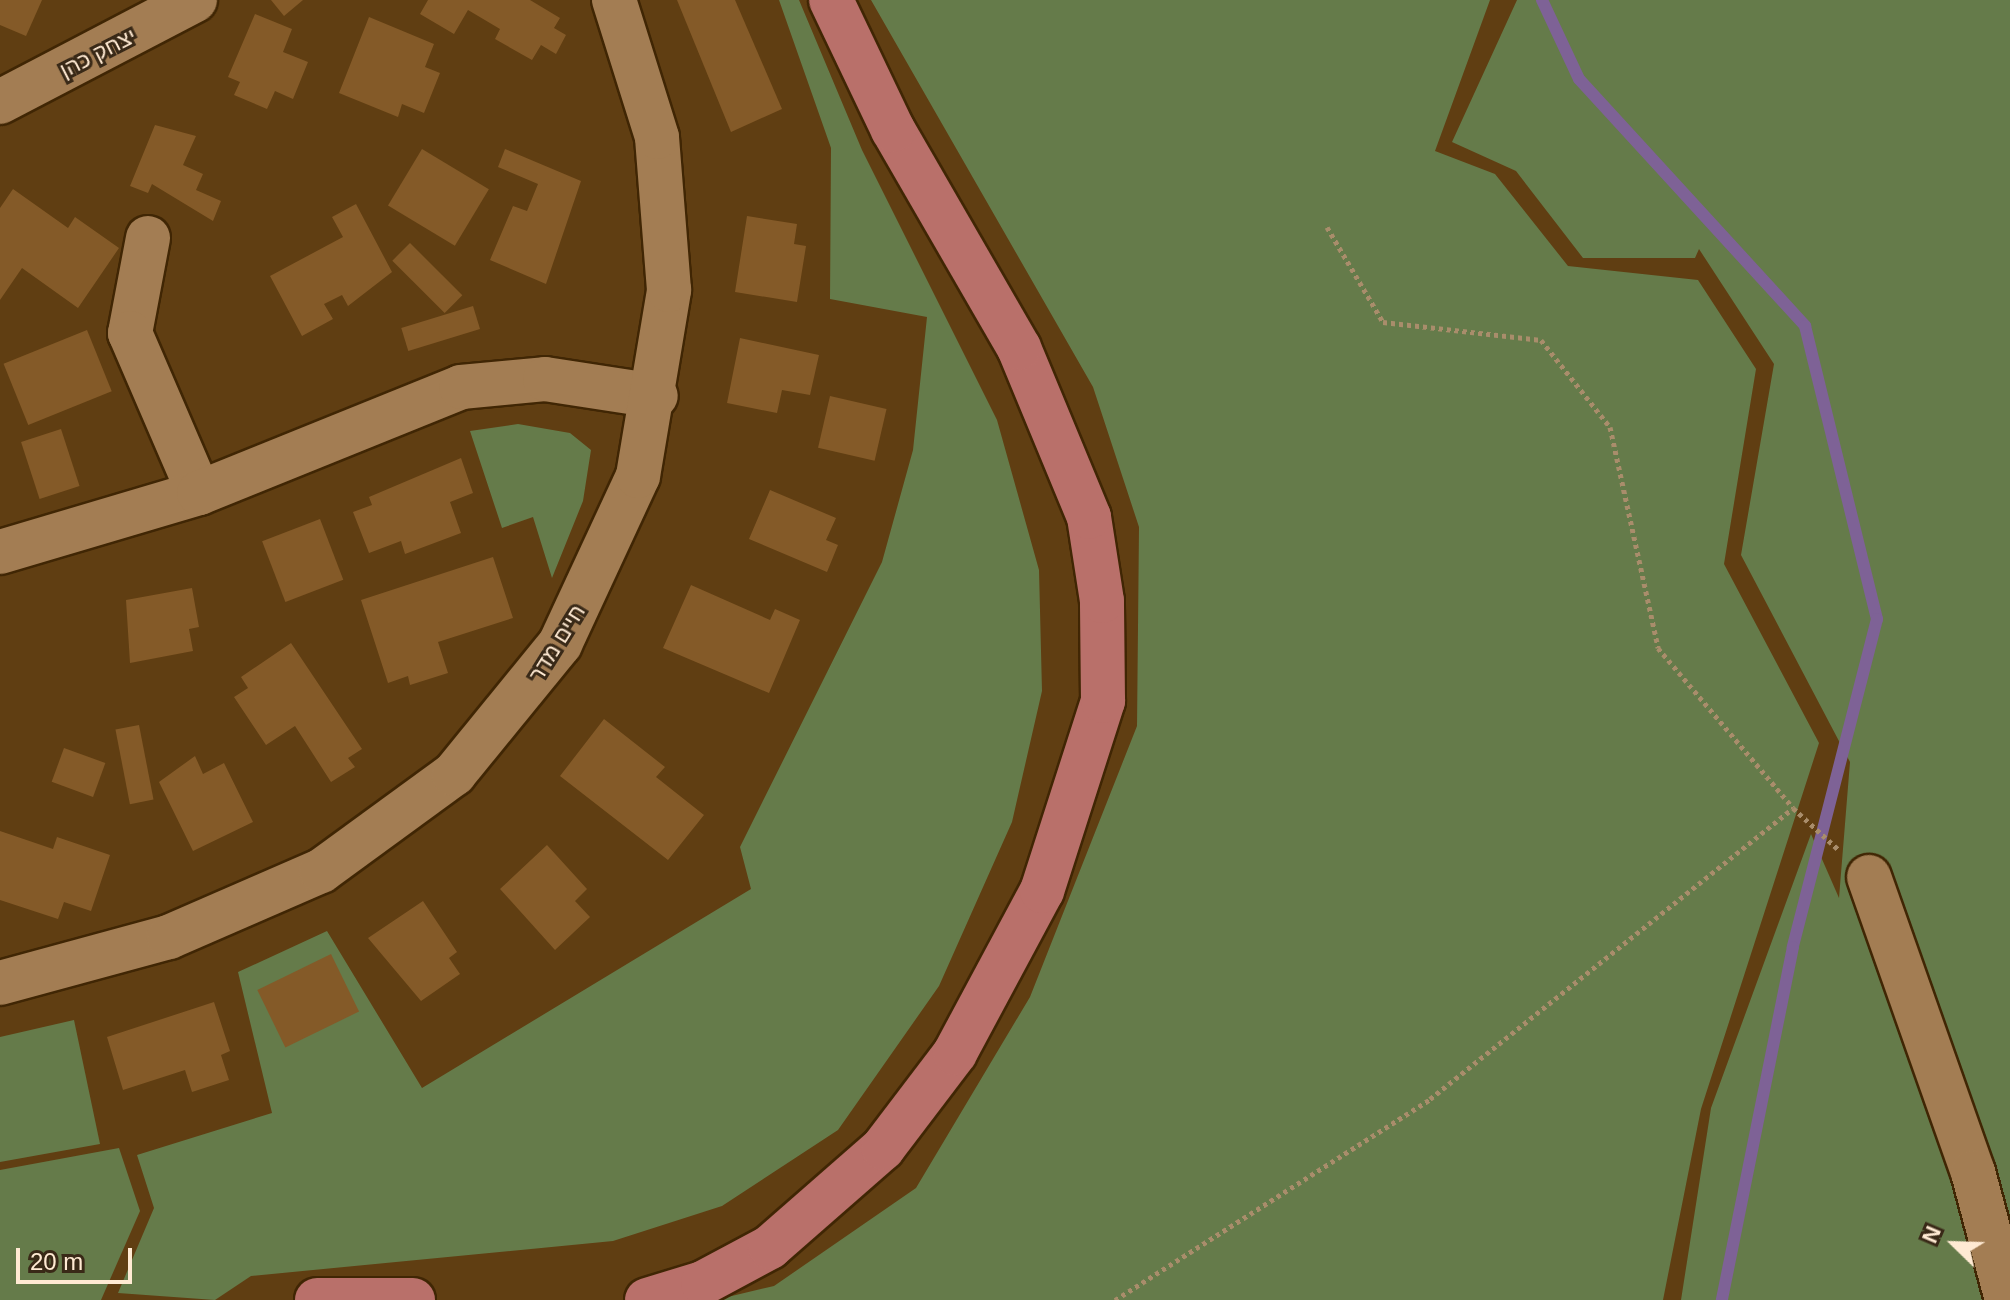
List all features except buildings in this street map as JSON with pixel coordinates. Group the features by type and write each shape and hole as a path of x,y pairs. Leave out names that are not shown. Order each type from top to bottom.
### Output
{"main road":[{"path":"647,1300 703,1283 770,1247 883,1148 955,1053 1042,891 1103,701 1102,601 1078,489 1019,348 893,130 831,0"},
{"path":"317,1300 413,1300"}],"street":[{"name":"יצחק כהן","path":"0,102 195,0"},
{"name":"חיים מדר","path":"0,983 247,908 379,835 454,774 511,714 596,577 638,476 656,396 669,290 668,210 641,73 614,0"},
{"path":"148,238 130,333 199,493"},
{"path":"0,552 199,493 481,383 545,379 656,396"},
{"path":"1869,877 1973,1172 2007,1300"}],"path":[{"path":"1327,227 1383,322 1541,340 1610,427 1658,648 1793,808 1869,877"},
{"path":"1115,1300 1430,1099 1793,808"}],"green space":[{"path":"779,0 799,0 862,150 997,420 1039,570 1042,691 1012,822 939,986 838,1130 722,1206 613,1241 251,1276 215,1300 118,1293 154,1208 137,1155 272,1113 238,972 327,931 422,1088 751,889 740,847 882,562 913,450 927,317 830,299 831,148"},
{"path":"871,0 1490,0 1435,151 1495,174 1568,266 1698,280 1756,369 1724,564 1819,743 1701,1109 1663,1300 715,1300 774,1286 916,1188 1030,997 1137,726 1139,527 1093,387"},
{"path":"1517,0 2010,0 2010,1300 1681,1300 1711,1108 1811,834 1839,898 1850,762 1741,555 1774,364 1699,249 1695,258 1583,258 1516,171 1452,142"},
{"path":"518,424 570,433 591,450 583,501 552,578 533,517 502,528 470,431"},
{"path":"74,1020 100,1144 0,1162 0,1037"},
{"path":"119,1148 140,1211 101,1300 0,1300 0,1170"}],"waterway":[{"path":"1542,0 1579,79 1805,326 1877,619 1793,947 1722,1300"}]}
